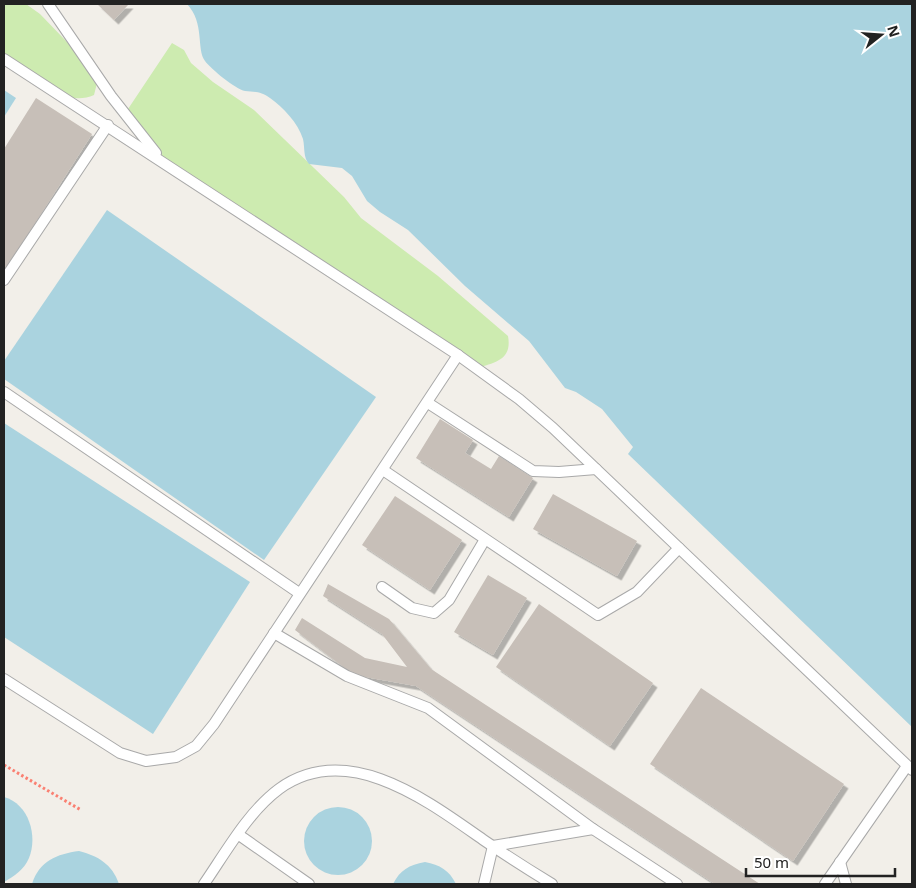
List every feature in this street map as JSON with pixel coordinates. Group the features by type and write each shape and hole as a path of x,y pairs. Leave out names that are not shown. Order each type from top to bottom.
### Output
{"lane":[{"path":"48,4 111,96 161,160"},
{"path":"4,59 108,125 458,355 519,399 596,469 910,768 825,884"},
{"path":"4,280 108,125"},
{"path":"4,678 120,753 146,761 176,758 196,746 214,724 299,592 428,403 458,355"},
{"path":"4,392 299,592"},
{"path":"428,403 533,471 559,472 596,469"},
{"path":"383,470 484,541 598,615 637,592 679,548"},
{"path":"382,587 412,608 434,613 448,600 484,541"},
{"path":"274,633 347,676 428,708 593,829 677,884"},
{"path":"204,884 257,810 279,789 307,774 339,771 366,774 392,783 431,804 552,884"},
{"path":"493,846 593,829"},
{"path":"239,835 309,884"},
{"path":"484,884 493,846"},
{"path":"840,862 846,884"}],"path":[{"path":"4,765 81,810"}],"green space":[{"path":"4,4 26,4 40,14 93,69 97,83 94,95 83,98 71,98 59,94 35,81 4,59"},
{"path":"172,43 184,50 191,63 213,82 254,110 344,197 361,218 438,276 508,336 509,343 506,354 498,361 480,367 161,160 126,112"}],"water":[{"path":"187,4 912,4 912,727 628,454 633,447 602,409 576,392 565,388 529,341 465,286 408,230 367,201 352,176 342,168 309,164 305,155 301,133 294,121 280,106 264,94 245,91 235,87 208,65 202,56 196,19 193,11"},
{"path":"4,90 16,98 4,117"},
{"path":"107,210 376,397 264,560 4,379 4,361"},
{"path":"4,423 250,582 153,734 4,637"},
{"path":"4,797 20,806 25,814 32,831 32,849 22,869 4,882"},
{"path":"338,807 351,810 362,817 369,828 372,841 369,854 362,865 351,872 338,875 325,872 314,865 307,854 304,841 307,828 314,817 325,810"},
{"path":"79,851 92,855 104,862 112,871 119,884 32,884 35,876 44,864 63,854"},
{"path":"425,862 444,869 456,884 393,884 406,869"}],"building":[{"path":"97,4 129,4 114,20"},
{"path":"36,98 92,134 4,272 4,149"},
{"path":"440,419 473,440 465,453 491,469 499,456 533,478 509,517 416,458"},
{"path":"553,494 637,541 617,576 533,529"},
{"path":"395,496 462,540 430,590 362,545"},
{"path":"488,575 527,598 493,655 454,632"},
{"path":"328,584 389,619 431,669 760,884 715,884 416,686 354,675 295,630 302,618 365,658 407,667 382,634 323,596"},
{"path":"539,604 653,683 610,746 496,667"},
{"path":"701,688 844,784 793,861 650,764"}]}
